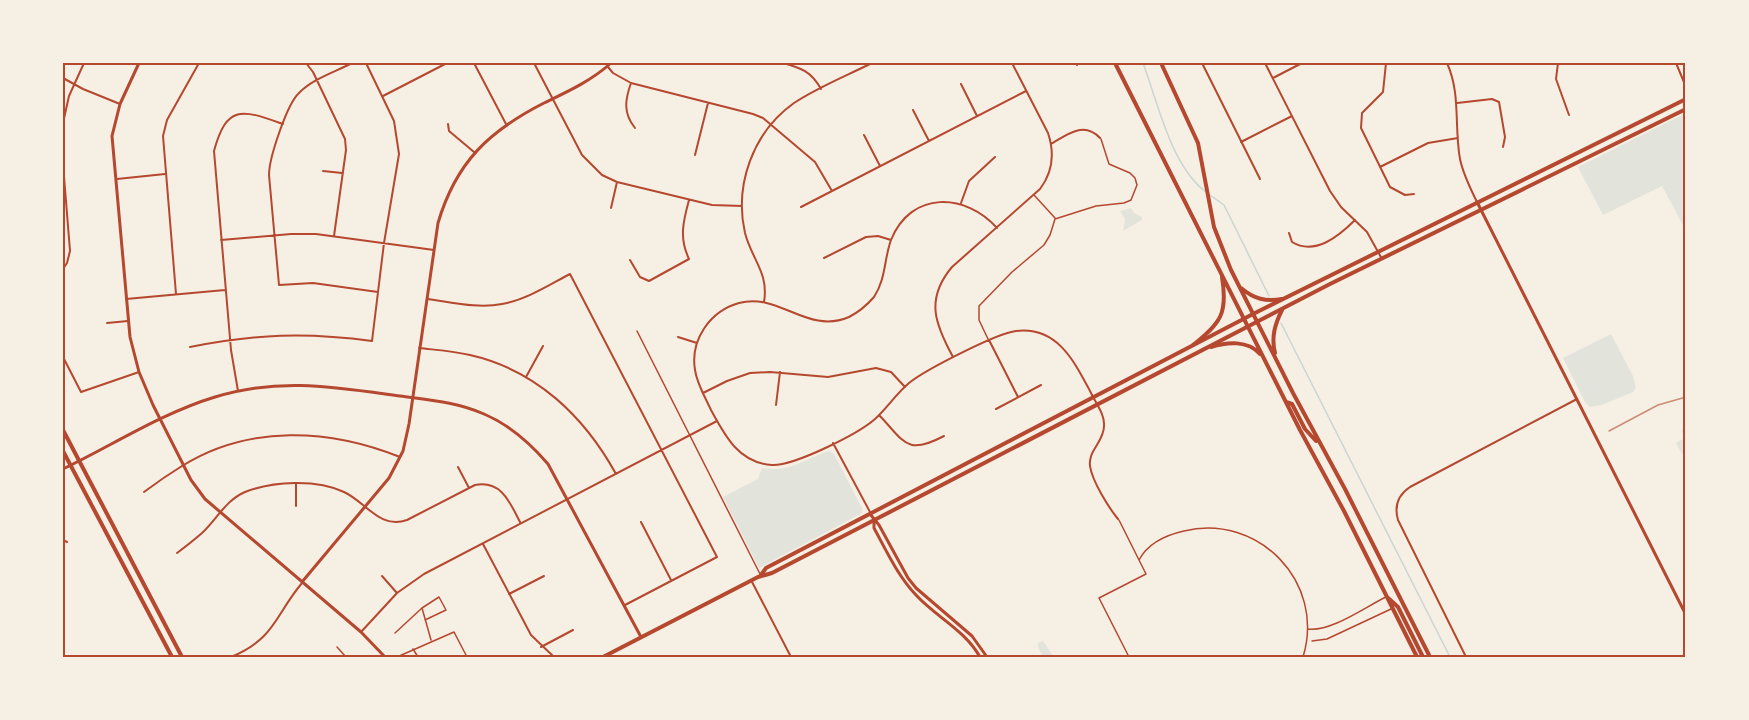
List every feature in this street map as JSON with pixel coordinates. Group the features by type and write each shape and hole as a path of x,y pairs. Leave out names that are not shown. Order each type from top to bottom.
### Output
{"main road":[{"path":"1115,63 1417,657"},
{"path":"1161,63 1193,129 1207,181 1221,249 1430,657"},
{"path":"761,575 766,568 1244,318 1686,99"},
{"path":"603,657 761,575 772,573 1382,259 1686,109"},
{"path":"1192,345 1215,326 1223,313 1225,295 1221,274"},
{"path":"1239,286 1256,298 1273,301 1282,299"},
{"path":"1278,363 1273,338 1282,310"},
{"path":"1211,347 1229,343 1250,345 1264,358"},
{"path":"1286,402 1292,404 1310,434 1321,446"},
{"path":"63,430 182,657"},
{"path":"63,451 172,657"},
{"path":"1387,597 1398,608 1423,657"}],"street":[{"path":"63,123 73,84 84,63"},
{"path":"139,63 120,104 112,136 128,321 139,372 160,420 198,490 221,513 361,632 385,657"},
{"path":"176,294 162,144 165,128 199,63"},
{"path":"306,63 345,139 334,236"},
{"path":"352,63 305,87 295,97 283,124 269,168 279,285 313,283 378,292"},
{"path":"190,347 230,339 280,334 313,334 372,341 384,243 399,154 394,122 366,63"},
{"path":"383,96 447,63"},
{"path":"474,63 506,124"},
{"path":"534,63 584,159 602,175 617,182 689,200 719,206 742,206"},
{"path":"783,63 807,70 821,88"},
{"path":"764,302 766,285 748,242 742,206 744,182 757,145 771,125 792,105 872,63"},
{"path":"953,358 937,323 935,306 939,288 952,267 1034,195 1044,183 1051,169 1052,144 1012,63"},
{"path":"1202,63 1260,179"},
{"path":"1265,63 1330,191 1341,207 1367,232 1382,259"},
{"path":"1273,78 1302,63"},
{"path":"1386,63 1383,92 1365,109 1360,123 1362,132 1394,190 1405,195 1414,194"},
{"path":"1447,63 1454,81 1463,170 1481,210 1686,615"},
{"path":"1558,63 1556,79 1569,115"},
{"path":"1676,63 1686,87"},
{"path":"231,657 251,648 266,636 302,582 389,478 400,457 409,424 438,223 459,174 474,152 506,124 578,86 609,65 613,73 631,83 758,116 815,162 832,191"},
{"path":"63,78 120,104"},
{"path":"631,83 625,105 627,117 635,128"},
{"path":"961,84 977,116"},
{"path":"801,207 1026,91"},
{"path":"1457,103 1492,99 1499,102 1505,136 1503,147"},
{"path":"694,155 708,103"},
{"path":"912,110 929,141"},
{"path":"238,391 230,339 213,157 222,127 229,119 244,113 255,114 283,124"},
{"path":"1241,142 1292,116"},
{"path":"448,124 449,131 474,152"},
{"path":"1052,144 1079,129 1089,130 1100,138"},
{"path":"864,135 880,166"},
{"path":"1380,167 1428,143 1458,138"},
{"path":"961,203 969,181 995,157"},
{"path":"63,164 70,251 63,269"},
{"path":"323,171 342,174"},
{"path":"115,179 165,174"},
{"path":"610,208 617,182"},
{"path":"630,260 640,278 646,281 653,280 689,259 681,235 689,200"},
{"path":"997,228 983,213 961,203 945,201 921,207 901,223 891,240 880,287 870,301 852,315 837,321 820,322 804,318 764,302 747,302 723,310 705,327 697,343 695,370 703,393 725,436 736,450 749,459 765,464 791,463 866,425 916,378 989,340 1014,331 1030,331 1047,336 1062,345 1072,358 1103,416 1102,437 1092,453 1091,469 1118,519"},
{"path":"1289,233 1292,242 1296,245 1312,246 1334,239 1354,220"},
{"path":"221,240 303,233 434,250"},
{"path":"824,258 866,237 878,236 891,240"},
{"path":"426,299 482,306 501,305 520,299 570,274 717,556 625,605"},
{"path":"126,299 225,290"},
{"path":"107,323 128,321"},
{"path":"678,337 697,343"},
{"path":"989,340 1018,397"},
{"path":"526,376 543,346"},
{"path":"419,348 472,355 526,376 555,396 577,416 598,443 616,474"},
{"path":"63,357 81,392 139,372"},
{"path":"703,393 738,376 760,372 828,377 881,368 891,372 905,387"},
{"path":"776,405 780,372"},
{"path":"63,469 197,403 238,391 269,386 306,384 464,406 485,414 508,427 543,459 568,499 641,637"},
{"path":"996,409 1041,386"},
{"path":"1466,657 1398,520 1396,510 1399,499 1410,487 1577,399"},
{"path":"879,415 909,444 924,446 944,436"},
{"path":"361,632 397,593 424,574 717,421"},
{"path":"144,492 183,465 230,445 259,438 319,435 351,441 400,457"},
{"path":"833,443 908,578 925,596 972,636 987,657"},
{"path":"458,467 469,488"},
{"path":"177,553 202,533 232,500 244,492 296,484 338,489 354,497 386,522 402,523 481,484 498,488 508,499 521,524"},
{"path":"296,484 296,506"},
{"path":"874,520 874,528 901,578 918,598 966,638 980,657"},
{"path":"641,522 672,580"},
{"path":"482,544 531,635 554,657"},
{"path":"382,576 397,593"},
{"path":"509,594 544,576"},
{"path":"751,580 791,657"},
{"path":"541,647 573,630"}],"lane":[{"path":"1055,219 1096,206 1124,203 1133,197 1137,185 1135,178 1130,173 1109,164 1100,138"},
{"path":"1034,195 1055,219"},
{"path":"989,340 979,320 979,306 1044,244 1050,235 1055,219"},
{"path":"637,331 761,575"},
{"path":"1118,519 1146,573 1099,598 1129,657"},
{"path":"1139,560 1143,551 1160,540 1194,528 1220,528 1250,538 1277,555 1292,573 1303,601 1307,628 1303,657"},
{"path":"395,633 422,608 439,597 446,610 425,620"},
{"path":"1307,628 1317,629 1332,625 1387,597"},
{"path":"422,608 431,641"},
{"path":"1312,641 1327,639 1386,610 1391,609 1395,613"},
{"path":"396,657 454,632 467,657"},
{"path":"337,647 346,657"},
{"path":"413,648 418,657"}],"shaded area":[{"path":"1686,113 1686,217 1684,227 1662,186 1603,215 1578,167"},
{"path":"1131,208 1134,213 1142,217 1142,220 1123,231 1125,219 1120,211"},
{"path":"1611,334 1633,376 1636,388 1633,392 1602,405 1590,407 1585,402 1563,358"},
{"path":"1686,428 1686,461 1676,443 1685,438 1682,431"},
{"path":"829,451 834,454 862,508 862,513 759,568 723,497 758,479 762,468 789,467"},
{"path":"1043,641 1054,657 1043,657 1038,643"}],"waterway":[{"path":"1143,63 1160,115 1175,150 1194,181 1206,192"},
{"path":"1210,195 1224,205 1269,296"},
{"path":"1281,323 1450,657"}],"railway":[{"path":"1609,431 1658,405 1686,397"}]}
